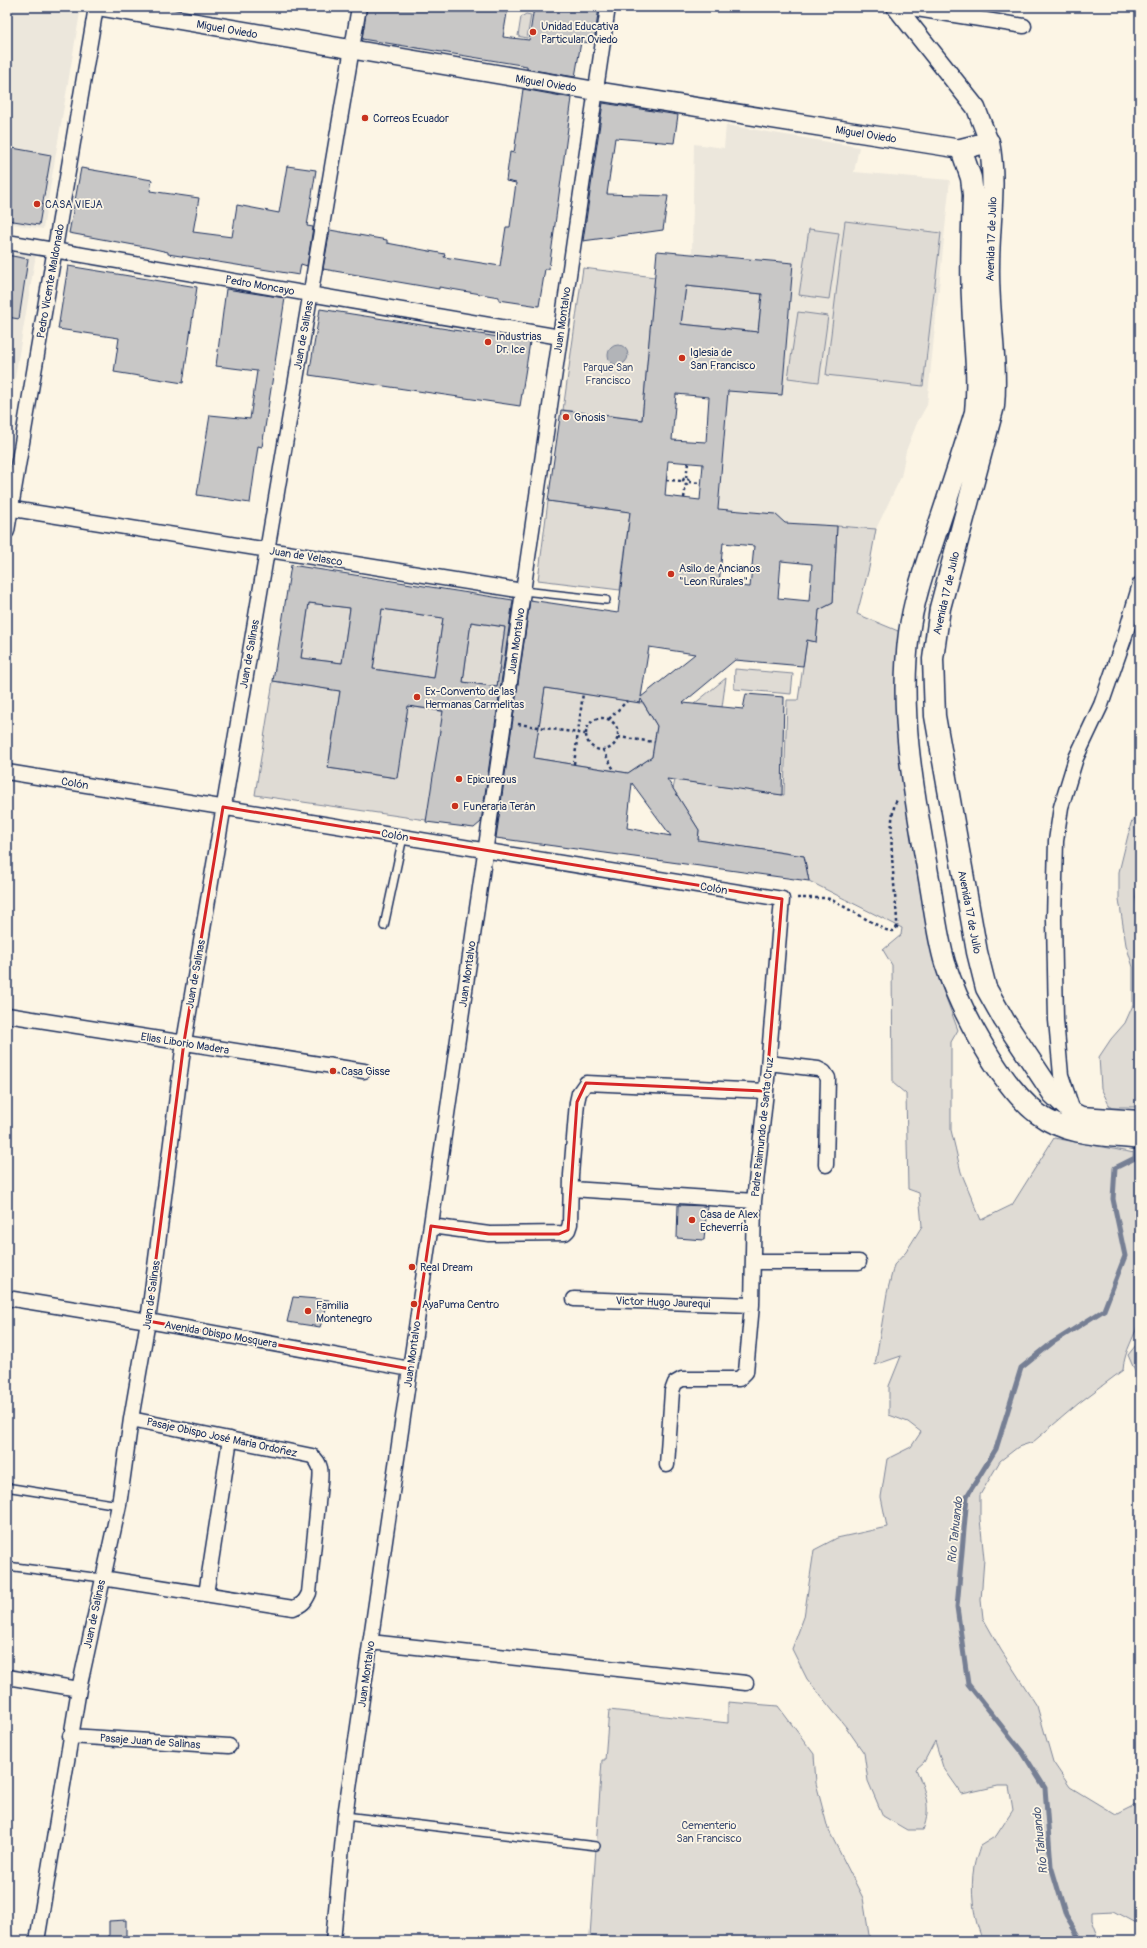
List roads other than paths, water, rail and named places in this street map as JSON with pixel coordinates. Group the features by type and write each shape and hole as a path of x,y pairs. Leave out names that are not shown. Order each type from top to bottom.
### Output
{"main road":[{"name":"Miguel Oviedo","path":"961,149 989,142"},
{"name":"Avenida 17 de Julio","path":"989,142 994,175 989,267 996,378 994,406 940,608 935,637 933,679 935,716 977,952 986,988 1004,1020 1053,1094 1076,1121 1140,1139"},
{"name":"Avenida 17 de Julio","path":"961,149 971,178 973,195 972,300 978,380 977,394 975,412 916,593 909,634 905,713 915,801 944,961 959,1000 976,1032 1013,1090 1037,1113 1052,1123 1076,1121 1140,1121"}],"street":[{"name":"Pedro Vicente Maldonado","path":"7,532 9,508 96,7"},
{"name":"Miguel Oviedo","path":"103,7 596,91 961,149"},
{"name":"Juan de Salinas","path":"36,1941 78,1689 119,1505 131,1419 148,1321 184,1042 359,7"},
{"name":"Juan Montalvo","path":"333,1941 345,1816 608,7"},
{"name":"Avenida 17 de Julio","path":"896,7 976,108 989,142"},
{"path":"904,7 1024,26"},
{"name":"Pedro Moncayo","path":"7,242 560,337"},
{"name":"Juan de Velasco","path":"9,508 523,591"},
{"path":"1076,1121 1061,1075 1056,1020 1054,919 1056,841 1061,807 1076,758 1101,705 1124,640 1140,584"},
{"name":"Colón","path":"7,772 782,899"},
{"name":"Padre Raimundo de Santa Cruz","path":"667,1465 672,1391 675,1383 682,1379 739,1379 746,1372 752,1305 754,1201 769,1063 782,899"},
{"name":"Elias Liborio Madera","path":"7,1015 184,1042 364,1072"},
{"path":"769,1063 818,1069 824,1072 828,1078 826,1166"},
{"path":"1053,1094 1061,1075"},
{"path":"431,1226 489,1234 565,1233 570,1224 577,1102 579,1093 586,1083 766,1092"},
{"path":"572,1189 754,1201"},
{"path":"752,1262 859,1262"},
{"name":"Avenida Obispo Mosquera","path":"7,1298 148,1321 410,1369"},
{"name":"Victor Hugo Jaurequi","path":"574,1299 752,1305"},
{"name":"Pasaje Obispo José Maria Ordoñez","path":"131,1419 312,1456 318,1461 321,1470 309,1593 305,1602 300,1606 293,1608 206,1594"},
{"path":"102,1578 206,1594 230,1439"},
{"path":"370,1642 746,1683"},
{"path":"7,1677 78,1689"},
{"name":"Pasaje Juan de Salinas","path":"70,1736 229,1746"}],"lane":[{"name":"Juan de Velasco","path":"523,591 606,600"},
{"path":"384,926 403,837"},
{"path":"12,1488 119,1505"},
{"path":"7,1566 102,1578"},
{"path":"345,1816 596,1846"}],"waterway":[{"name":"Río Tahuando","path":"1140,868 1138,898 1140,908"},
{"name":"Río Tahuando","path":"1081,1941 1066,1916 1051,1866 1045,1788 1023,1753 968,1684 957,1607 967,1496 996,1449 1021,1368 1052,1343 1104,1310 1125,1256 1113,1199 1115,1168 1135,1158 1136,1142"}],"place":[{"name":"Unidad Educativa Particular Oviedo","path":"533,32"},
{"name":"Correos Ecuador","path":"365,118"},
{"name":"CASA VIEJA","path":"37,204"},
{"name":"Industrias Dr. Ice","path":"488,342"},
{"name":"Iglesia de San Francisco","path":"682,358"},
{"name":"Gnosis","path":"566,417"},
{"name":"Asilo de Ancianos \"Leon Rurales\"","path":"671,574"},
{"name":"Ex-Convento de las Hermanas Carmelitas","path":"417,697"},
{"name":"Epicureous","path":"459,779"},
{"name":"Funeraria Terán","path":"455,806"},
{"name":"Casa Gisse","path":"333,1071"},
{"name":"Casa de Alex Echeverría","path":"692,1220"},
{"name":"Real Dream","path":"412,1267"},
{"name":"AyaPuma Centro","path":"414,1304"},
{"name":"Familia Montenegro","path":"308,1311"}],"park label":[{"name":"Parque San Francisco","path":"608,373"},
{"name":"Cementerio San Francisco","path":"709,1831"}]}
